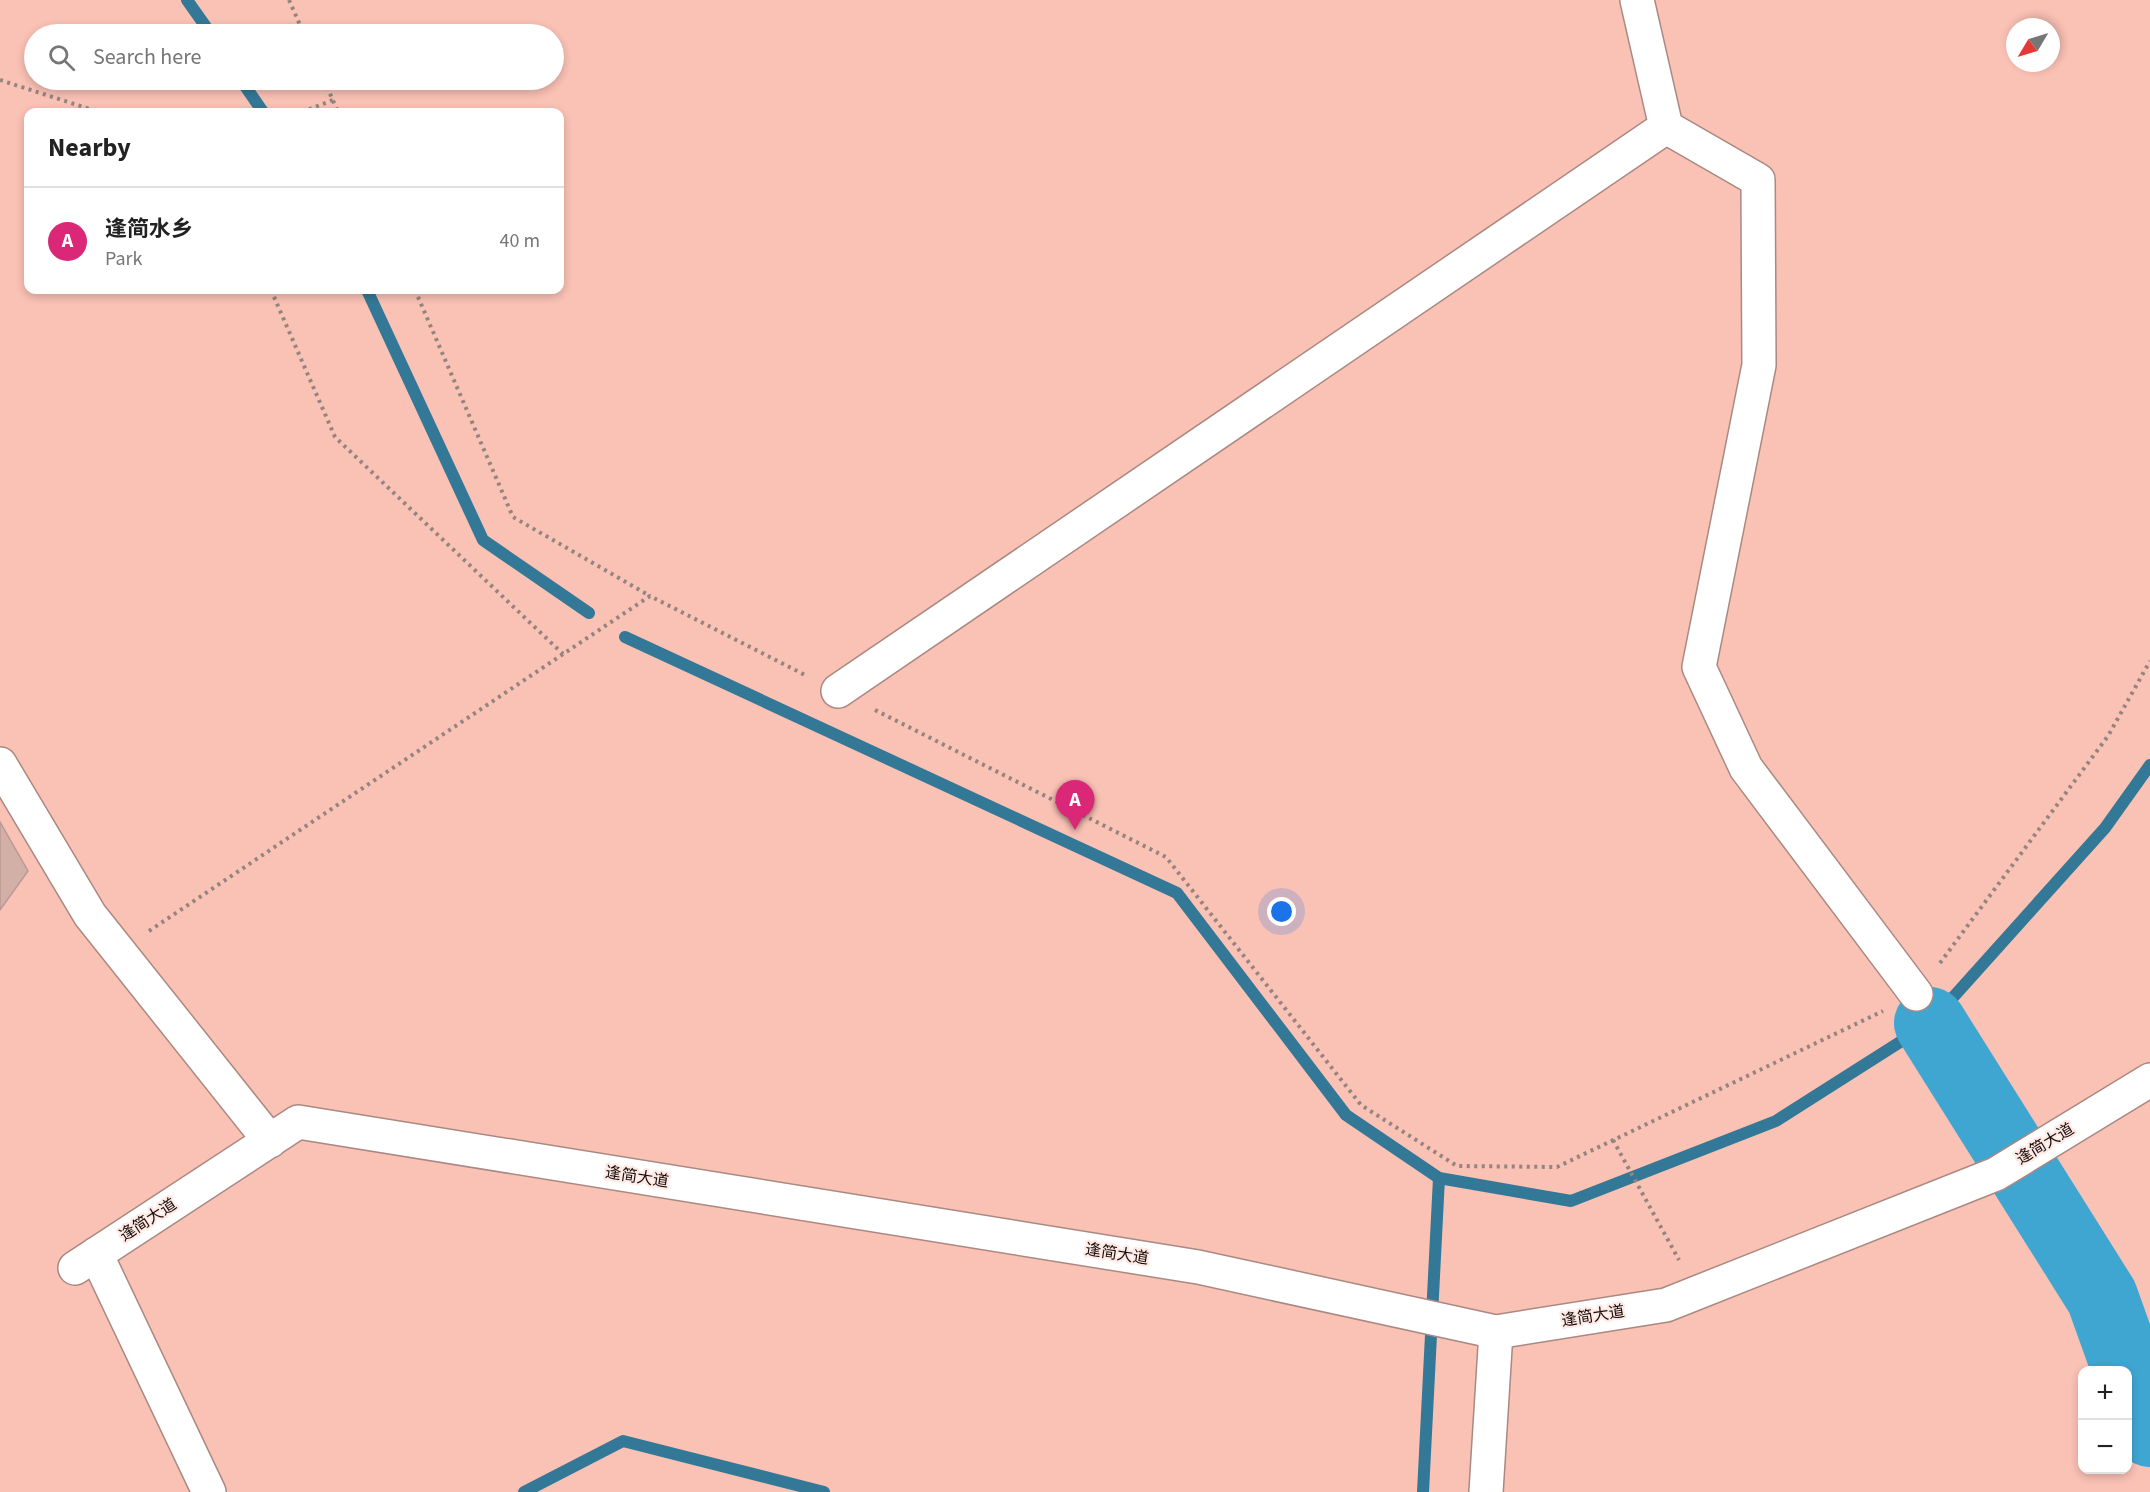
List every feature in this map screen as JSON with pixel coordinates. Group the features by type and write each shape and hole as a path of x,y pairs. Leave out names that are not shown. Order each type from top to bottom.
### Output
{"street":[{"path":"1637,0 1666,127 1758,180 1758,365 1699,667 1746,768 1916,994"},
{"path":"838,691 1666,127"},
{"path":"0,764 90,915 270,1141"},
{"name":"逢简大道","path":"209,1492 86,1261 298,1122 1198,1267 1496,1332 1666,1305 1996,1174 2147,1082"},
{"path":"1486,1492 1496,1332"}],"path":[{"path":"289,0 300,24"},
{"path":"0,80 24,88"},
{"path":"31,90 87,108"},
{"path":"328,90 336,108"},
{"path":"312,108 333,100"},
{"path":"273,294 334,437 563,654"},
{"path":"417,294 513,517 650,596 1166,857 1361,1105 1457,1166 1557,1167 1916,994 2108,736 2150,661"},
{"path":"118,951 650,596"},
{"path":"1613,1140 1697,1292"}],"shaded area":[{"path":"0,0 2150,0 2150,1492 0,1492"}],"building":[{"path":"0,822 28,871 0,910"}],"waterway":[{"path":"187,0 204,24"},
{"path":"248,90 260,108"},
{"path":"369,294 483,540 589,613"},
{"path":"625,637 1177,893 1346,1115 1439,1178 1571,1201 1776,1121 1930,1023 2105,828 2150,765"},
{"path":"1930,1023 2102,1297 2150,1431"},
{"path":"1423,1492 1439,1178"},
{"path":"524,1492 623,1441 824,1492"}],"place":[{"name":"逢简水乡","path":"1075,830"}]}
